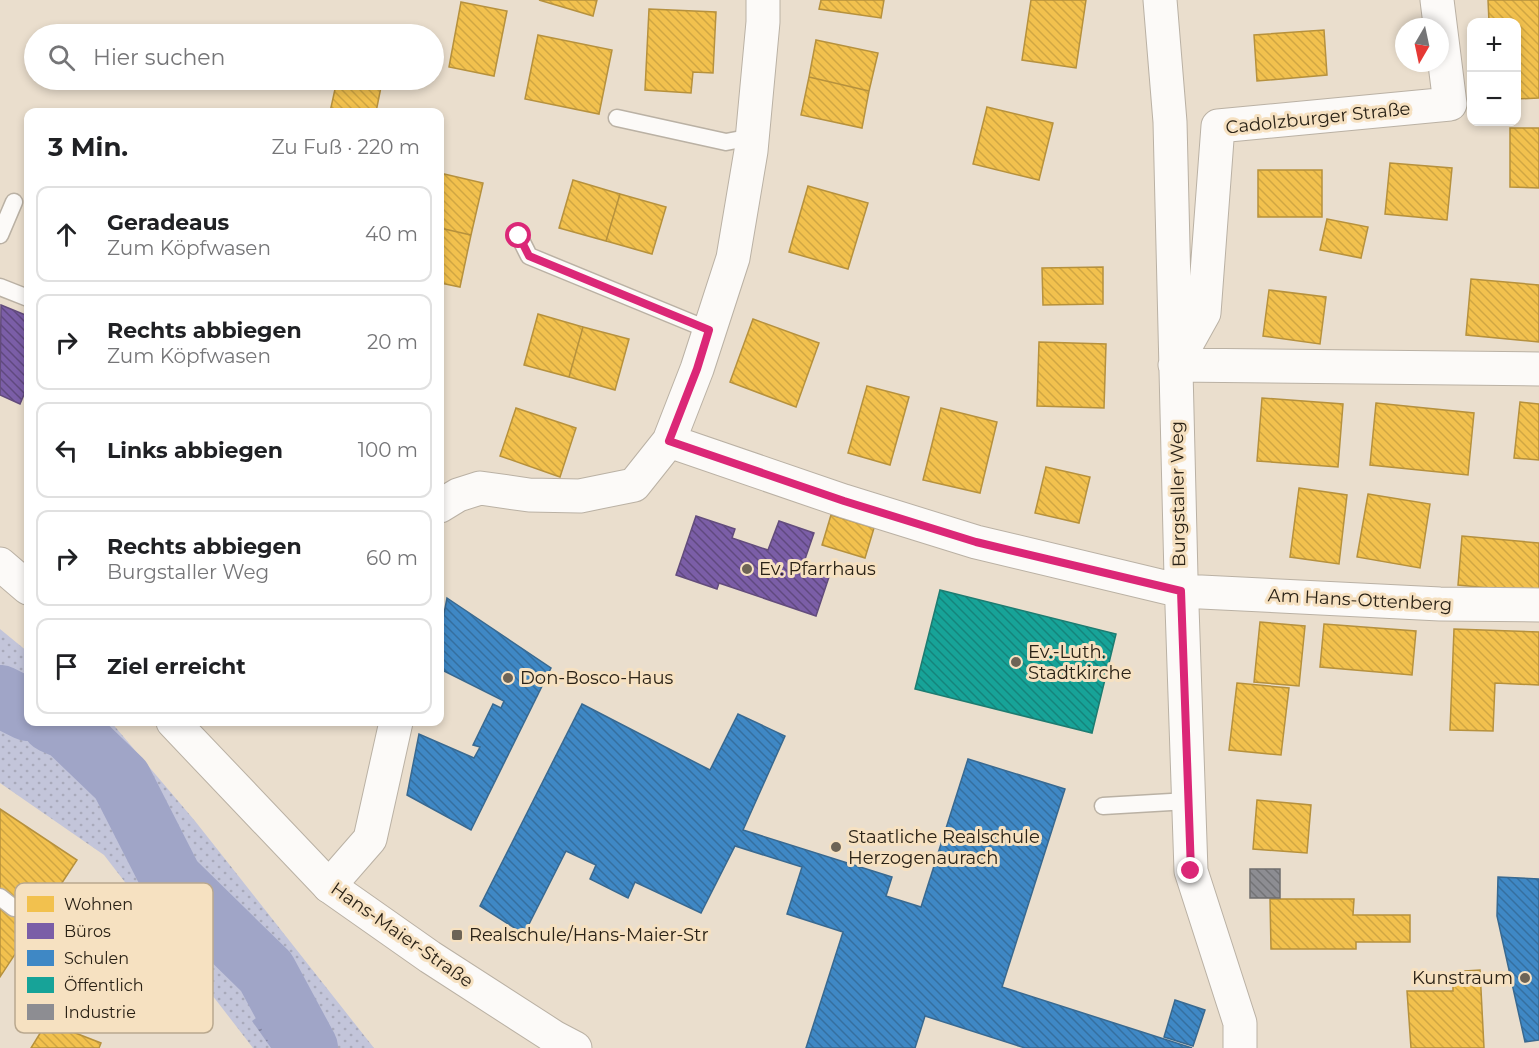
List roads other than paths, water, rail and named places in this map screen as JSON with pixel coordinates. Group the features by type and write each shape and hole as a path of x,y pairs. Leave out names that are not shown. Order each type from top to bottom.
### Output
{"street":[{"path":"446,493 480,488 529,495 580,496 634,485 669,441 697,369 733,258 751,151 763,0"},
{"name":"Burgstaller Weg","path":"1160,0 1170,122 1181,591 1191,871 1240,1023 1240,1048"},
{"name":"Cadolzburger Straße","path":"1175,365 1204,313 1218,126 1450,104 1437,0"},
{"path":"1175,365 1539,369"},
{"name":"Am Hans-Ottenberg","path":"669,441 844,501 976,542 1181,591 1440,604 1539,605"},
{"path":"0,564 24,585"},
{"name":"Hans-Maier-Straße","path":"177,726 328,886 430,957 554,1037 575,1048"},
{"path":"328,886 370,839 395,726"}],"lane":[{"path":"617,118 726,142 752,137"},
{"path":"0,235 14,202"},
{"path":"519,236 529,256 709,330"},
{"path":"0,287 24,296"},
{"path":"1103,806 1188,801"},
{"path":"0,897 14,908"}],"water":[{"path":"296,989 336,1048 271,1048 252,1021"}],"waterway":[{"path":"0,696 24,708"},
{"path":"61,726 68,729 121,780 175,883"},
{"path":"213,920 266,972 307,1048"}],"place":[{"name":"Ev. Pfarrhaus","path":"747,569"},
{"name":"Ev.-Luth. Stadtkirche","path":"1016,662"},
{"name":"Don-Bosco-Haus","path":"508,678"},
{"name":"Staatliche Realschule Herzogenaurach","path":"836,847"},
{"name":"Realschule/Hans-Maier-Str","path":"457,935"},
{"name":"Kunstraum","path":"1525,978"}]}
